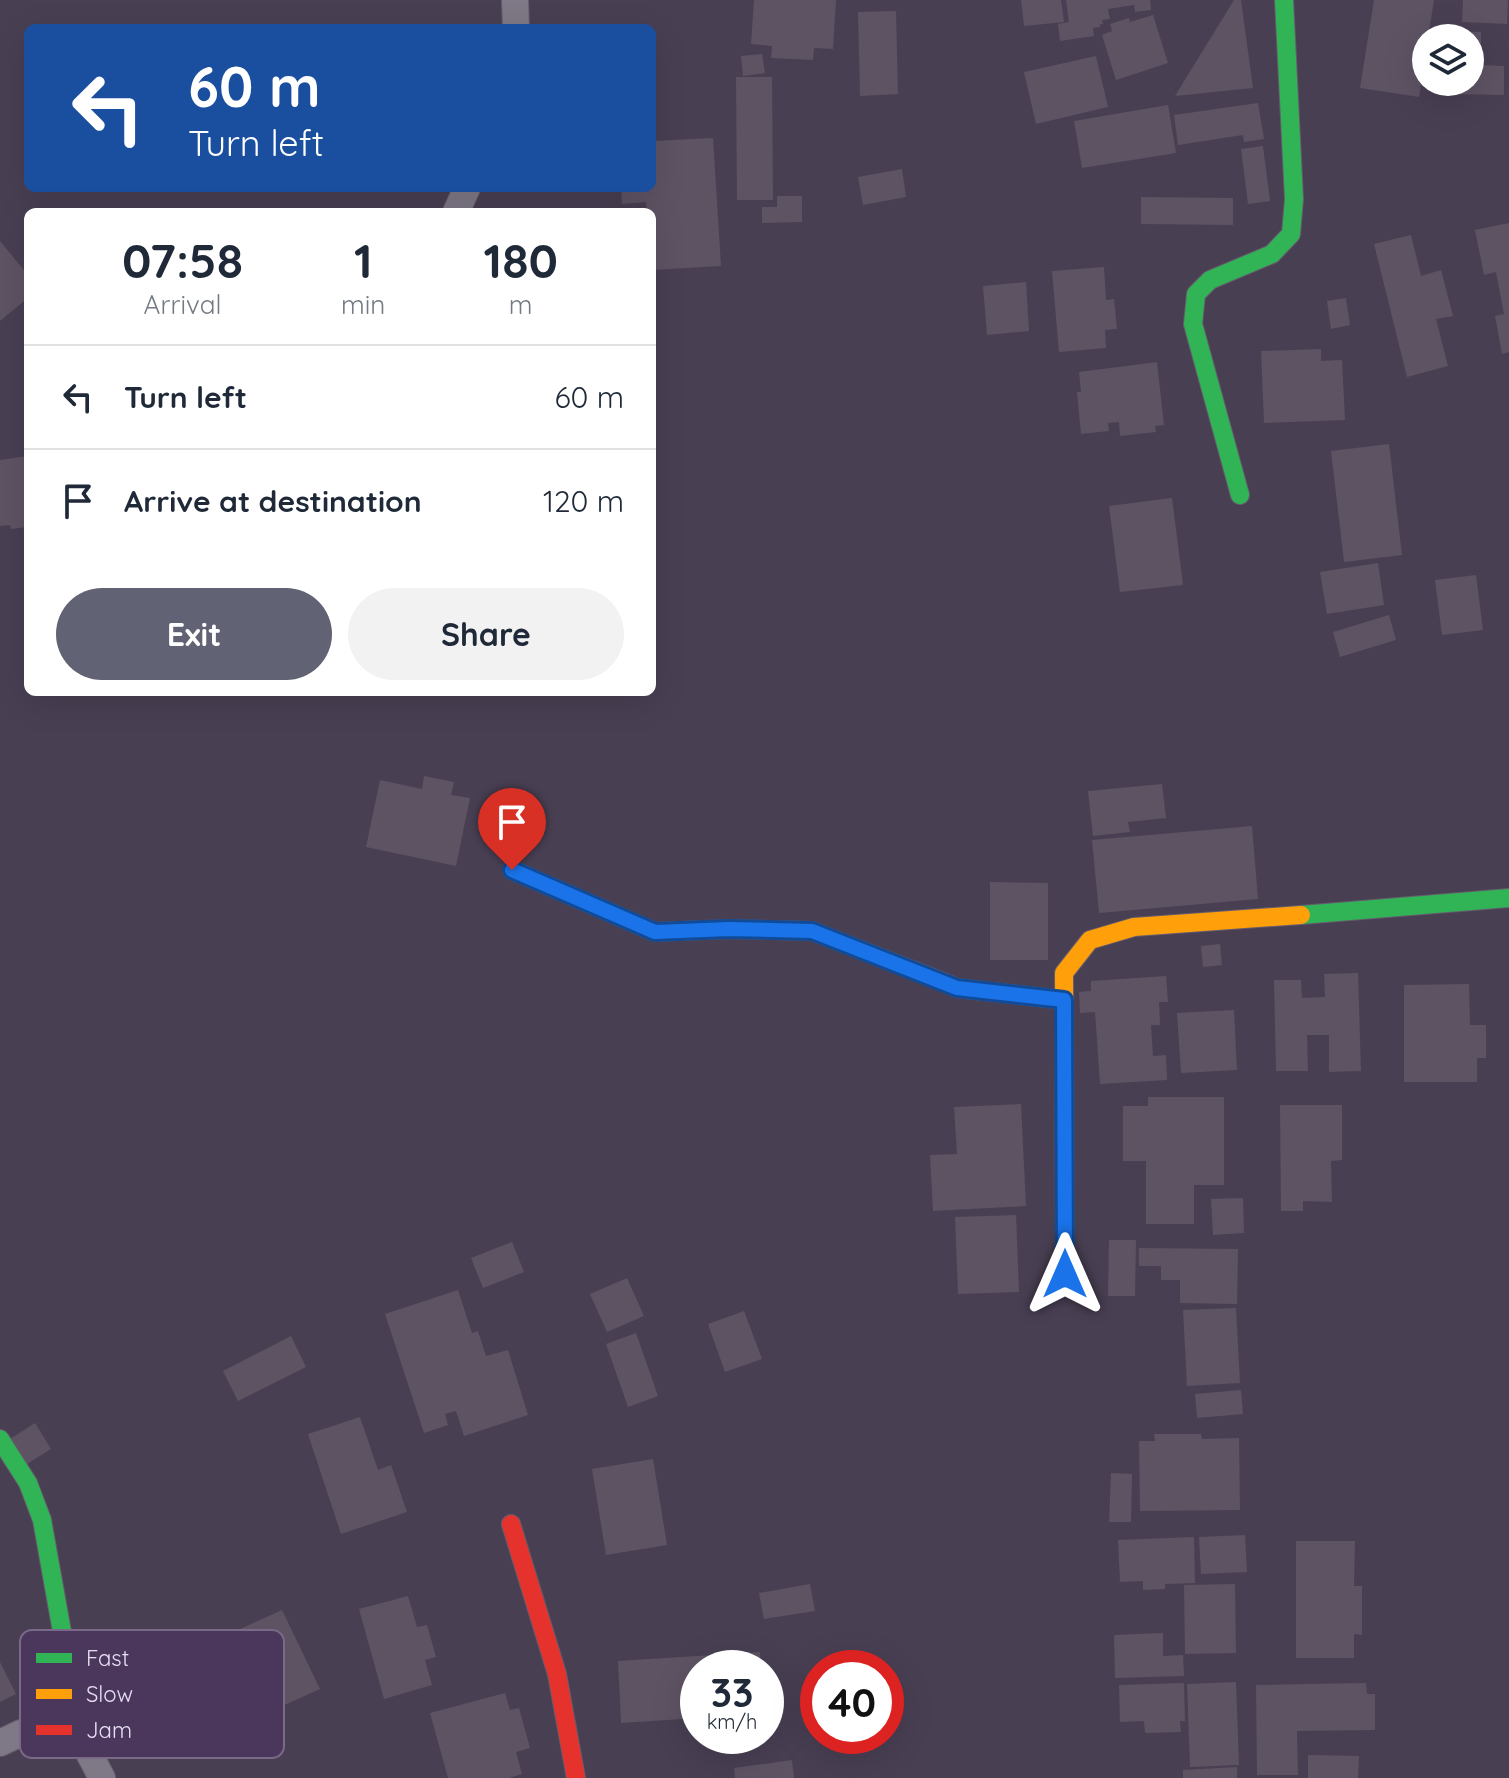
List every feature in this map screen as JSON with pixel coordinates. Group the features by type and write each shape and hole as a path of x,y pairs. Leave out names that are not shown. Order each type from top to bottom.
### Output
{"street":[{"path":"515,0 516,24"},
{"path":"1240,495 1193,324 1196,294 1210,280 1272,254 1291,234 1294,199 1284,0"},
{"path":"512,870 655,932 729,929 812,931 957,988 1064,1000"},
{"path":"1065,1274 1064,973 1090,940 1134,927 1509,898"},
{"path":"0,1439 28,1483 42,1520 62,1630"},
{"path":"511,1524 557,1674 576,1778"},
{"path":"0,1743 20,1733"},
{"path":"92,1758 102,1778"}],"building":[{"path":"754,0 836,0 833,49 814,48 813,60 771,58 772,46 751,44"},
{"path":"1021,0 1061,0 1064,22 1024,26"},
{"path":"1066,0 1150,0 1151,10 1135,12 1134,5 1108,9 1110,19 1102,20 1100,27 1093,28 1094,36 1060,41 1058,24 1069,22"},
{"path":"1234,0 1241,0 1253,88 1175,96"},
{"path":"1374,0 1434,0 1430,24 1412,24 1412,96 1360,88"},
{"path":"1463,0 1508,0 1507,24 1462,22"},
{"path":"896,11 898,94 860,96 858,12"},
{"path":"1153,15 1168,63 1116,80 1102,35 1112,31 1110,24"},
{"path":"762,54 765,73 743,76 741,56"},
{"path":"1096,56 1108,107 1036,124 1024,72"},
{"path":"1484,65 1504,66 1504,95 1484,95"},
{"path":"736,77 772,77 773,200 737,200"},
{"path":"1258,103 1264,139 1244,142 1243,135 1178,145 1174,115"},
{"path":"1168,105 1176,153 1082,168 1074,121"},
{"path":"713,138 721,266 656,270 656,208 647,208 646,202 622,204 621,192 656,192 656,141"},
{"path":"1263,146 1270,201 1248,204 1241,149"},
{"path":"902,169 906,197 863,205 858,177"},
{"path":"777,196 802,196 802,222 762,223 762,207 777,207"},
{"path":"1141,197 1233,198 1233,225 1141,224"},
{"path":"1509,223 1509,352 1502,354 1495,316 1504,314 1496,272 1484,275 1475,230"},
{"path":"1411,235 1421,276 1441,270 1453,316 1436,319 1448,366 1407,377 1374,244"},
{"path":"0,241 24,270 24,301 0,321"},
{"path":"1104,267 1106,300 1114,299 1117,329 1105,330 1106,348 1059,352 1052,271"},
{"path":"1026,282 1029,331 987,335 983,286"},
{"path":"1346,298 1350,325 1331,329 1327,301"},
{"path":"1321,349 1321,361 1342,360 1345,420 1264,423 1261,351"},
{"path":"1157,362 1164,425 1155,426 1156,432 1120,436 1119,422 1108,423 1109,431 1081,434 1077,392 1081,392 1079,372"},
{"path":"1389,444 1402,555 1344,562 1331,451"},
{"path":"24,457 24,527 0,526 0,460"},
{"path":"1172,498 1183,585 1120,592 1109,506"},
{"path":"1378,563 1384,605 1327,614 1320,572"},
{"path":"1476,575 1483,630 1442,635 1435,580"},
{"path":"1389,615 1396,640 1340,657 1333,632"},
{"path":"424,776 454,782 451,795 470,798 456,866 366,847 380,780 422,789"},
{"path":"1162,784 1166,818 1128,822 1130,832 1093,836 1088,791"},
{"path":"1252,826 1258,899 1099,913 1092,840"},
{"path":"990,882 1048,883 1048,960 990,960"},
{"path":"1220,944 1222,965 1203,967 1201,946"},
{"path":"1358,973 1361,1071 1329,1072 1329,1035 1307,1035 1308,1071 1276,1071 1274,980 1301,980 1302,998 1325,997 1324,974"},
{"path":"1166,976 1168,1002 1159,1002 1160,1025 1151,1025 1153,1056 1166,1055 1167,1080 1100,1084 1095,1012 1080,1013 1079,992 1091,991 1091,981"},
{"path":"1469,984 1470,1025 1486,1025 1486,1058 1477,1058 1477,1082 1404,1082 1404,985"},
{"path":"1234,1010 1237,1070 1181,1073 1177,1013"},
{"path":"1148,1097 1224,1097 1224,1185 1194,1185 1194,1224 1146,1224 1146,1161 1123,1161 1123,1106 1148,1106"},
{"path":"1021,1104 1026,1206 933,1211 930,1155 957,1154 954,1107"},
{"path":"1280,1105 1342,1105 1342,1160 1331,1161 1332,1202 1303,1201 1303,1211 1281,1211"},
{"path":"1243,1198 1244,1233 1213,1235 1211,1199"},
{"path":"1016,1215 1019,1292 958,1294 955,1217"},
{"path":"1109,1240 1136,1240 1135,1296 1108,1296"},
{"path":"512,1242 524,1272 483,1288 471,1258"},
{"path":"1139,1248 1238,1249 1237,1304 1180,1303 1180,1280 1161,1280 1161,1266 1139,1266"},
{"path":"627,1278 644,1316 607,1332 590,1294"},
{"path":"458,1290 472,1333 478,1331 486,1356 508,1350 528,1415 464,1436 456,1411 445,1414 448,1425 424,1433 385,1314"},
{"path":"1236,1308 1240,1383 1187,1386 1183,1310"},
{"path":"744,1311 762,1359 725,1372 708,1324"},
{"path":"636,1333 658,1396 628,1407 606,1344"},
{"path":"291,1336 306,1367 238,1401 223,1371"},
{"path":"1241,1390 1243,1414 1197,1418 1195,1394"},
{"path":"360,1417 378,1470 391,1465 407,1512 341,1534 308,1434"},
{"path":"35,1423 51,1449 27,1464 10,1439"},
{"path":"1154,1434 1201,1434 1202,1439 1239,1438 1240,1510 1140,1511 1139,1441 1155,1441"},
{"path":"653,1459 667,1545 606,1555 592,1469"},
{"path":"1111,1473 1132,1474 1131,1522 1109,1522"},
{"path":"1245,1535 1247,1572 1201,1574 1199,1537"},
{"path":"1194,1537 1195,1583 1165,1584 1165,1589 1143,1590 1143,1581 1120,1582 1118,1540"},
{"path":"1296,1541 1355,1541 1354,1586 1362,1586 1362,1635 1354,1634 1354,1658 1296,1658"},
{"path":"810,1584 815,1611 764,1619 759,1593"},
{"path":"1235,1584 1236,1653 1185,1654 1184,1585"},
{"path":"408,1596 417,1627 427,1625 436,1657 425,1660 432,1685 384,1699 359,1609"},
{"path":"282,1610 320,1689 284,1705 284,1630 238,1630"},
{"path":"1163,1633 1163,1656 1183,1655 1184,1676 1115,1678 1114,1635"},
{"path":"680,1657 680,1719 621,1723 618,1661"},
{"path":"0,1662 16,1694 0,1702"},
{"path":"1236,1682 1239,1765 1190,1767 1187,1684"},
{"path":"1184,1683 1185,1721 1180,1721 1181,1732 1145,1733 1144,1721 1120,1722 1119,1685"},
{"path":"1366,1683 1367,1694 1375,1694 1375,1730 1297,1731 1298,1775 1257,1775 1256,1685"},
{"path":"505,1693 510,1710 519,1708 530,1748 516,1752 522,1774 509,1778 448,1778 430,1713"},
{"path":"1308,1755 1359,1756 1358,1778 1308,1778"},
{"path":"792,1760 794,1778 735,1778 734,1768"},
{"path":"1237,1767 1237,1778 1183,1778 1183,1770"}],"traffic: fast":[{"path":"1240,495 1193,324 1196,294 1210,280 1272,254 1291,234 1294,199 1284,0"},
{"path":"1301,915 1509,898"},
{"path":"0,1439 28,1483 42,1520 62,1630"}],"traffic: slow":[{"path":"512,870 655,932 729,929 812,931 943,982"},
{"path":"1065,1274 1064,973 1090,940 1134,927 1301,915"}],"traffic: jam":[{"path":"943,982 957,988 1064,1000"},
{"path":"511,1524 557,1674 576,1778"}],"route":[{"path":"512,870 655,932 729,929 812,931 957,988 1064,1000 1065,1274"}]}
